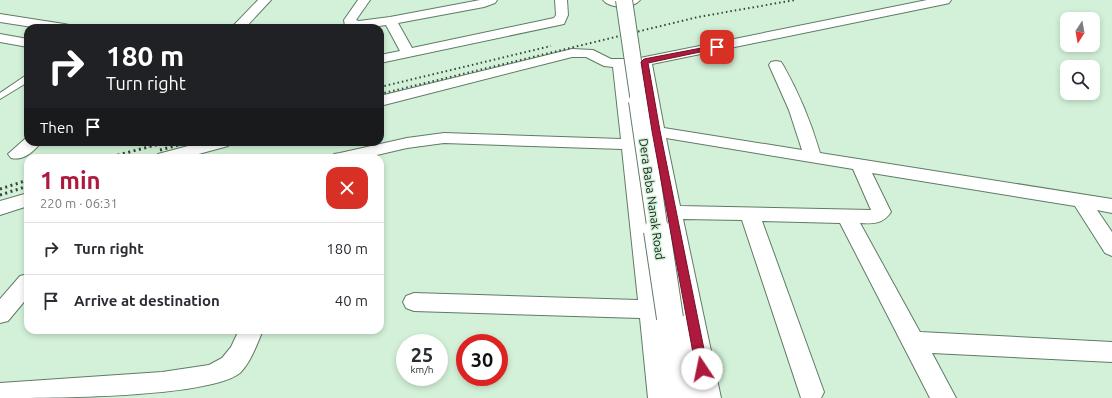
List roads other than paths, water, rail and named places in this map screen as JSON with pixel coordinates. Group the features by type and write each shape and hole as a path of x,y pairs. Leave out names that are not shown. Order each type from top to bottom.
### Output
{"main road":[{"name":"Dera Baba Nanak Road","path":"624,0 683,398"}],"street":[{"path":"242,24 265,0"},
{"path":"353,24 350,23 350,20 364,0"},
{"path":"371,24 484,3 492,0"},
{"path":"384,59 559,21 562,15 561,0"},
{"path":"609,0 616,3 634,0"},
{"path":"384,100 572,53 588,53 602,61 620,64 644,62 945,0"},
{"path":"0,18 38,24"},
{"path":"390,21 408,53"},
{"path":"0,38 24,42"},
{"path":"644,62 708,398"},
{"path":"620,64 662,398"},
{"path":"776,65 797,108 804,126 812,157"},
{"path":"358,154 408,143 444,138 630,135 656,131 1112,206"},
{"path":"17,154 27,146"},
{"path":"178,154 208,146"},
{"path":"672,212 846,216 879,215 881,212 859,164"},
{"path":"0,208 24,200"},
{"path":"1080,201 1112,248"},
{"path":"749,213 811,392"},
{"path":"846,216 943,398"},
{"path":"0,314 24,289"},
{"path":"414,302 651,309"},
{"path":"0,395 160,390 222,372 231,366 240,354 249,334"},
{"path":"913,342 1112,352"}],"lane":[{"path":"0,97 24,81"}],"railway":[{"path":"384,93 698,17 795,0"},
{"path":"384,86 551,46"},
{"path":"122,154 152,146"},
{"path":"160,150 174,146"},
{"path":"0,189 24,181"},
{"path":"0,195 24,187"}]}
